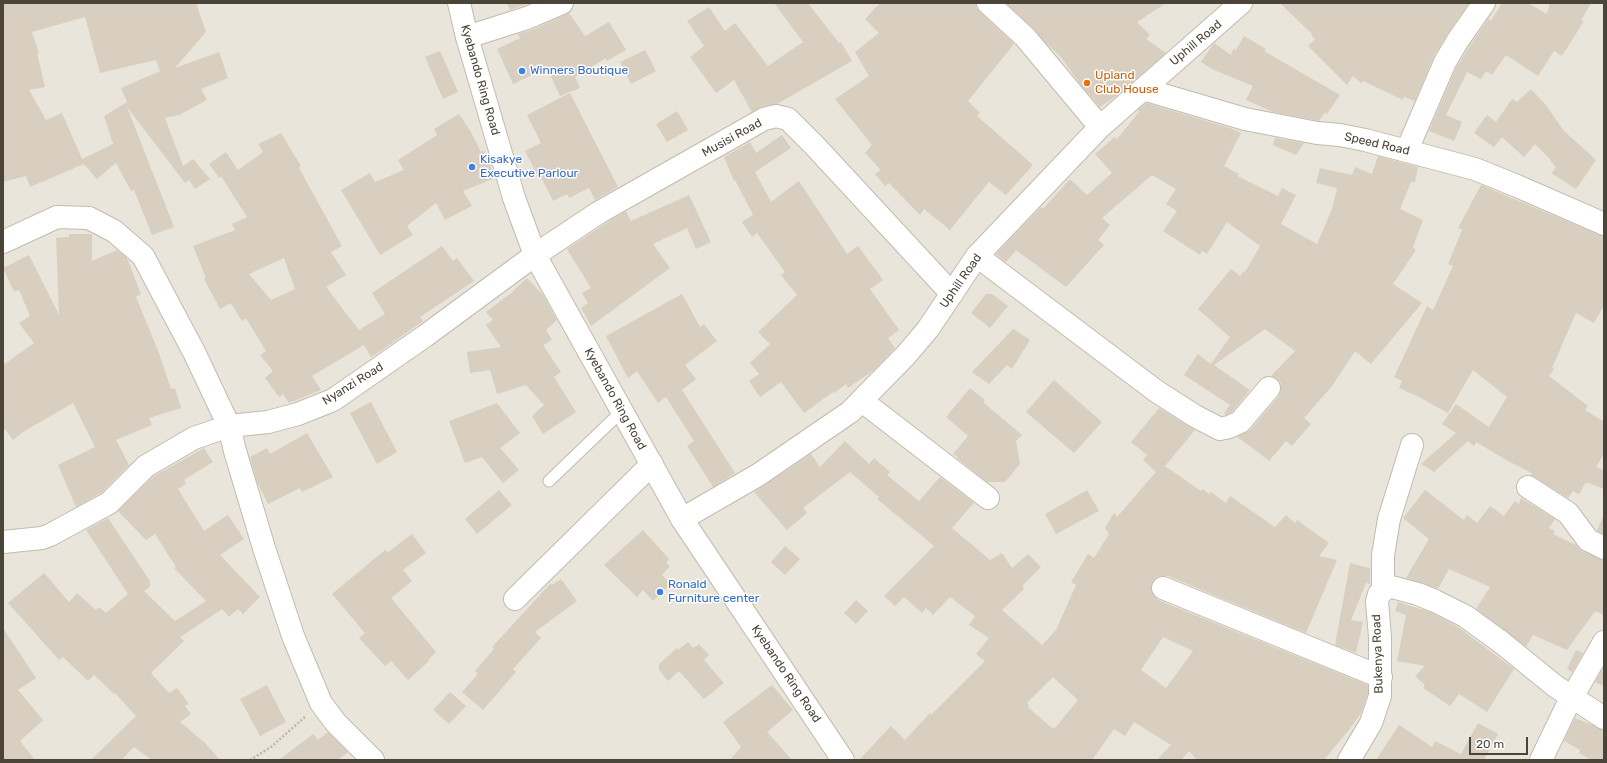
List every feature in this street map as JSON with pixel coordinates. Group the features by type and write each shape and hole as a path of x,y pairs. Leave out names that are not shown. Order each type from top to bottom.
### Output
{"street":[{"name":"Kyebando Ring Road","path":"459,3 467,37 514,198 534,255 682,518 843,760"},
{"path":"467,37 527,18 562,3"},
{"path":"988,3 1025,37 1100,127"},
{"path":"1407,150 1445,62 1458,40 1484,3"},
{"name":"Uphill Road","path":"682,518 758,475 850,412 862,401 906,355 928,328 976,256 1100,127 1233,6"},
{"name":"Speed Road","path":"1143,89 1245,119 1317,133 1340,135 1407,150 1475,169 1604,224"},
{"name":"Musisi Road","path":"534,255 598,213 764,119 776,116 788,119 814,145 952,294"},
{"path":"3,242 57,217 89,218 114,231 143,256 194,352 229,426 261,541 293,636 321,703 335,722 373,760"},
{"name":"Nyanzi Road","path":"3,542 42,538 109,503 146,466 194,438 229,426 268,422 298,414 333,400 425,336 534,255"},
{"path":"976,256 1156,391 1195,416 1220,429 1240,422 1269,388"},
{"path":"862,401 988,498"},
{"name":"Bukenya Road","path":"1349,760 1371,724 1380,696 1381,677 1377,602 1379,594 1383,590 1383,555 1389,518 1412,445"},
{"path":"515,599 652,464"},
{"path":"1528,487 1568,513 1588,540 1604,548"},
{"path":"1383,590 1392,587 1418,594 1466,616 1501,642 1541,676 1604,718"},
{"path":"1163,588 1381,677"},
{"path":"1541,760 1604,642"}],"lane":[{"path":"549,481 622,411"}],"path":[{"path":"250,760 271,747 321,703"}],"shaded area":[{"path":"3,3 1604,3 1604,760 3,760"}],"building":[{"path":"3,3 196,3 206,32 175,68 219,52 228,78 201,89 207,100 179,115 165,118 183,166 193,159 210,179 195,189 189,180 185,183 127,107 174,227 152,235 134,190 131,191 116,163 97,179 84,164 30,187 26,176 3,182","holes":["85,17 100,73 156,60 160,71 121,88 127,102 104,116 113,144 82,159 62,113 46,120 29,90 45,87 37,53 39,53 32,32"]},
{"path":"507,3 530,3 510,10"},
{"path":"774,3 808,3 839,43 841,42 852,61 777,104 761,107 752,112 734,80 716,93 690,57 704,46 687,21 709,7 725,31 735,23 768,66 803,42"},
{"path":"880,3 976,3 976,7 980,12 1014,44 968,101 980,113 977,116 1033,165 1006,195 989,182 950,230 924,209 920,215 889,183 885,186 875,174 881,170 865,153 872,145 835,99 869,76 855,52 879,33 865,19"},
{"path":"1006,3 1166,3 1137,22 1150,35 1146,39 1166,53 1119,94 1100,107 1081,85 1060,56"},
{"path":"1280,3 1469,3 1434,56 1415,101 1404,97 1403,100 1363,81 1361,83 1353,76 1347,85 1308,46 1315,39 1311,35 1312,34"},
{"path":"1502,3 1528,3 1547,14 1550,3 1591,3 1581,20 1584,21 1562,56 1554,51 1538,76 1506,55 1492,75 1486,71 1481,79 1467,72 1446,115 1462,122 1454,141 1429,131 1456,68 1489,18 1491,21"},
{"path":"569,13 585,36 609,22 626,50 607,61 606,58 575,77 580,88 560,96 547,68 513,84 497,49 520,38 518,34 532,30"},
{"path":"1244,36 1266,49 1264,51 1340,95 1327,114 1325,112 1319,121 1273,112 1246,100 1253,86 1214,70 1201,62 1214,43 1231,55 1233,49 1236,50"},
{"path":"645,50 656,71 631,84 620,62"},
{"path":"440,51 458,92 443,99 425,57"},
{"path":"1531,89 1545,104 1564,131 1596,160 1576,189 1551,173 1556,168 1548,157 1535,144 1524,157 1502,137 1494,147 1474,133 1487,115 1496,122 1512,99 1517,102"},
{"path":"570,93 618,187 595,200 589,188 569,198 567,194 553,201 540,175 538,176 525,151 541,143 527,115"},
{"path":"1146,103 1230,128 1241,133 1224,166 1239,174 1237,176 1278,196 1282,188 1296,195 1281,224 1317,244 1332,209 1337,188 1316,183 1320,168 1352,175 1355,167 1372,174 1378,156 1418,167 1415,182 1411,182 1400,209 1423,220 1413,247 1416,250 1393,284 1422,303 1371,364 1355,351 1332,386 1304,418 1311,424 1292,446 1286,441 1269,461 1237,437 1250,430 1279,396 1281,383 1277,378 1271,376 1295,351 1265,329 1214,365 1250,390 1232,412 1226,415 1224,413 1230,405 1184,375 1198,354 1211,364 1230,337 1198,309 1231,269 1240,276 1244,271 1245,272 1260,246 1227,222 1207,254 1202,251 1200,255 1163,231 1177,211 1166,204 1176,189 1152,175 1102,218 1110,225 1098,240 1104,245 1066,287 1016,250 1006,262 996,254 1041,207 1043,209 1070,179 1087,195 1112,173 1095,154 1115,137 1117,139 1139,112 1138,110"},
{"path":"677,111 688,130 667,142 656,124"},
{"path":"459,114 471,132 481,152 484,150 495,178 463,191 472,206 445,220 436,203 407,226 413,235 380,255 341,190 370,173 375,182 404,170 398,160 437,135 434,129"},
{"path":"281,133 301,166 299,168 342,246 331,252 346,275 326,287 359,330 385,314 372,293 442,246 453,261 457,258 474,281 420,317 423,321 371,357 364,345 312,376 321,390 289,403 283,394 279,397 265,378 273,371 260,355 266,351 246,318 242,321 231,303 220,309 204,279 206,278 193,246 235,230 232,224 247,217 221,176 219,178 209,164 226,152 238,170 263,152 258,144","holes":["284,258 295,289 271,300 249,274"]},
{"path":"782,135 791,148 755,172 771,202 799,181 847,254 858,246 883,280 870,289 899,330 888,338 895,348 874,370 848,388 846,384 804,413 781,382 760,397 749,381 759,374 750,363 770,344 758,332 797,295 781,275 785,272 757,233 752,237 742,222 753,215 735,180 734,181 724,157 750,142 756,153"},
{"path":"1275,138 1304,143 1296,155 1273,145"},
{"path":"1481,185 1604,236 1604,305 1594,323 1576,313 1552,368 1554,369 1549,376 1588,406 1585,410 1604,422 1604,454 1596,467 1604,470 1604,489 1586,482 1579,494 1573,491 1568,498 1531,475 1532,473 1506,460 1476,442 1474,446 1468,441 1434,472 1421,464 1456,433 1442,424 1456,404 1489,427 1507,397 1473,370 1448,413 1399,388 1402,381 1394,377 1427,306 1433,310 1453,266 1448,264 1462,230 1458,228"},
{"path":"689,195 711,242 696,249 687,228 653,244 670,268 591,326 581,308 588,303 582,293 591,288 567,249 626,211 631,221"},
{"path":"69,234 92,234 92,261 117,250 127,258 141,294 136,297 159,353 171,389 175,388 181,408 149,418 152,425 116,440 129,465 101,493 76,507 58,465 95,447 73,403 23,432 13,440 3,427 3,365 34,343 19,323 30,316 19,290 14,292 3,268 29,255 59,315 56,238 69,237"},
{"path":"527,278 543,295 557,320 546,330 552,340 543,345 561,372 554,377 576,412 543,434 532,416 544,405 526,385 497,394 490,370 470,373 467,352 501,347 486,325 493,320 486,312 511,293"},
{"path":"682,294 700,327 704,324 717,341 685,365 696,379 682,390 735,473 713,487 687,446 694,441 666,397 658,403 637,371 628,378 606,336"},
{"path":"986,294 992,294 1008,306 990,328 971,313"},
{"path":"1013,329 1030,340 1012,369 1007,365 989,384 972,372"},
{"path":"1054,380 1102,422 1074,453 1026,412"},
{"path":"970,388 985,400 983,402 1022,435 1016,441 1020,464 1005,482 987,482 953,454 968,436 946,417"},
{"path":"371,402 397,452 377,464 350,413"},
{"path":"497,403 520,433 500,448 519,470 503,483 482,457 465,463 449,421"},
{"path":"1159,408 1195,430 1165,466 1201,491 1203,489 1209,494 1211,492 1226,503 1230,496 1275,527 1286,515 1295,523 1297,520 1329,543 1319,556 1337,560 1306,633 1168,576 1156,578 1152,583 1151,589 1153,595 1158,600 1368,685 1368,694 1361,713 1324,760 1197,760 1189,751 1181,760 1157,760 1171,745 1134,722 1125,736 1114,729 1092,760 859,760 891,726 905,740 930,713 932,714 985,661 976,654 989,638 969,625 975,616 950,597 933,615 926,608 922,613 904,597 895,606 884,596 934,546 877,499 879,497 850,472 803,508 807,513 787,530 754,492 811,454 820,467 845,441 869,464 874,458 890,472 887,475 919,501 940,477 974,503 952,528 990,560 1002,553 1012,568 1028,554 1041,567 1022,586 1024,589 1002,610 1042,645 1056,630 1076,585 1071,582 1088,554 1094,558 1109,534 1105,528 1114,513 1117,517 1156,472 1143,460 1147,455 1131,442","holes":["1163,637 1193,651 1166,688 1141,670","1053,677 1078,700 1053,729 1028,707 1029,705 1027,703"]},
{"path":"307,433 333,477 302,492 300,488 268,504 257,482 250,457 267,448 270,454"},
{"path":"204,448 213,462 184,480 186,484 178,489 204,531 228,515 244,539 220,555 260,597 243,614 238,609 229,617 222,609 180,637 184,641 151,673 169,693 177,688 189,704 185,706 191,714 180,722 204,742 220,760 152,760 134,747 121,760 91,760 136,716 115,693 114,694 94,675 88,681 63,657 59,660 8,603 44,573 69,602 77,593 96,610 99,607 106,613 128,594 86,530 108,518 150,581 150,587 144,591 175,621 206,601 174,568 176,567 155,534 146,540 118,511 154,476"},
{"path":"499,490 512,505 477,534 465,519"},
{"path":"1087,490 1099,511 1056,534 1045,514"},
{"path":"1425,490 1464,520 1467,515 1477,523 1490,506 1504,516 1515,501 1519,504 1521,498 1555,519 1549,528 1555,531 1553,534 1576,545 1582,551 1604,560 1604,615 1595,611 1567,650 1533,635 1526,647 1476,609 1490,587 1449,569 1438,589 1406,578 1429,539 1403,518"},
{"path":"1604,516 1604,534 1597,531"},
{"path":"643,530 669,559 666,563 670,566 662,575 671,584 653,601 643,590 637,597 604,565"},
{"path":"412,534 426,553 403,570 412,581 391,598 436,652 428,660 429,661 408,680 391,661 385,666 359,638 365,633 332,594 385,550 388,552"},
{"path":"785,546 800,559 785,575 771,562"},
{"path":"1350,563 1370,568 1370,584 1366,583 1351,620 1363,622 1356,653 1335,645"},
{"path":"561,579 577,601 535,632 541,638 513,669 516,672 483,710 462,692 478,674 475,671 494,649 492,647 551,583 552,585"},
{"path":"856,600 868,611 856,624 844,613"},
{"path":"1398,602 1430,612 1458,627 1514,669 1487,712 1459,694 1450,706 1423,688 1425,685 1415,676 1425,666 1397,661 1406,615 1395,611"},
{"path":"3,628 36,678 18,690 43,720 20,741 35,760 3,760"},
{"path":"688,642 693,648 699,644 709,655 704,660 724,683 704,699 679,671 668,681 659,670 659,664 677,648 678,650"},
{"path":"1576,650 1583,653 1572,672 1567,669"},
{"path":"1604,667 1604,686 1595,682"},
{"path":"267,685 286,722 260,736 240,699"},
{"path":"772,685 793,710 767,732 792,760 730,760 741,747 723,722"},
{"path":"450,692 466,706 449,724 433,710"},
{"path":"1575,718 1604,730 1604,760 1591,760 1579,753 1580,750 1564,741"},
{"path":"1478,723 1498,734 1484,760 1376,760 1399,725 1432,747 1435,741 1461,754"},
{"path":"328,732 348,752 338,760 279,760 313,734 318,740"}],"place":[{"name":"Winners Boutique","path":"522,71"},
{"name":"Upland Club House","path":"1087,83"},
{"name":"Kisakye Executive Parlour","path":"472,167"},
{"name":"Ronald Furniture center","path":"660,592"}]}
